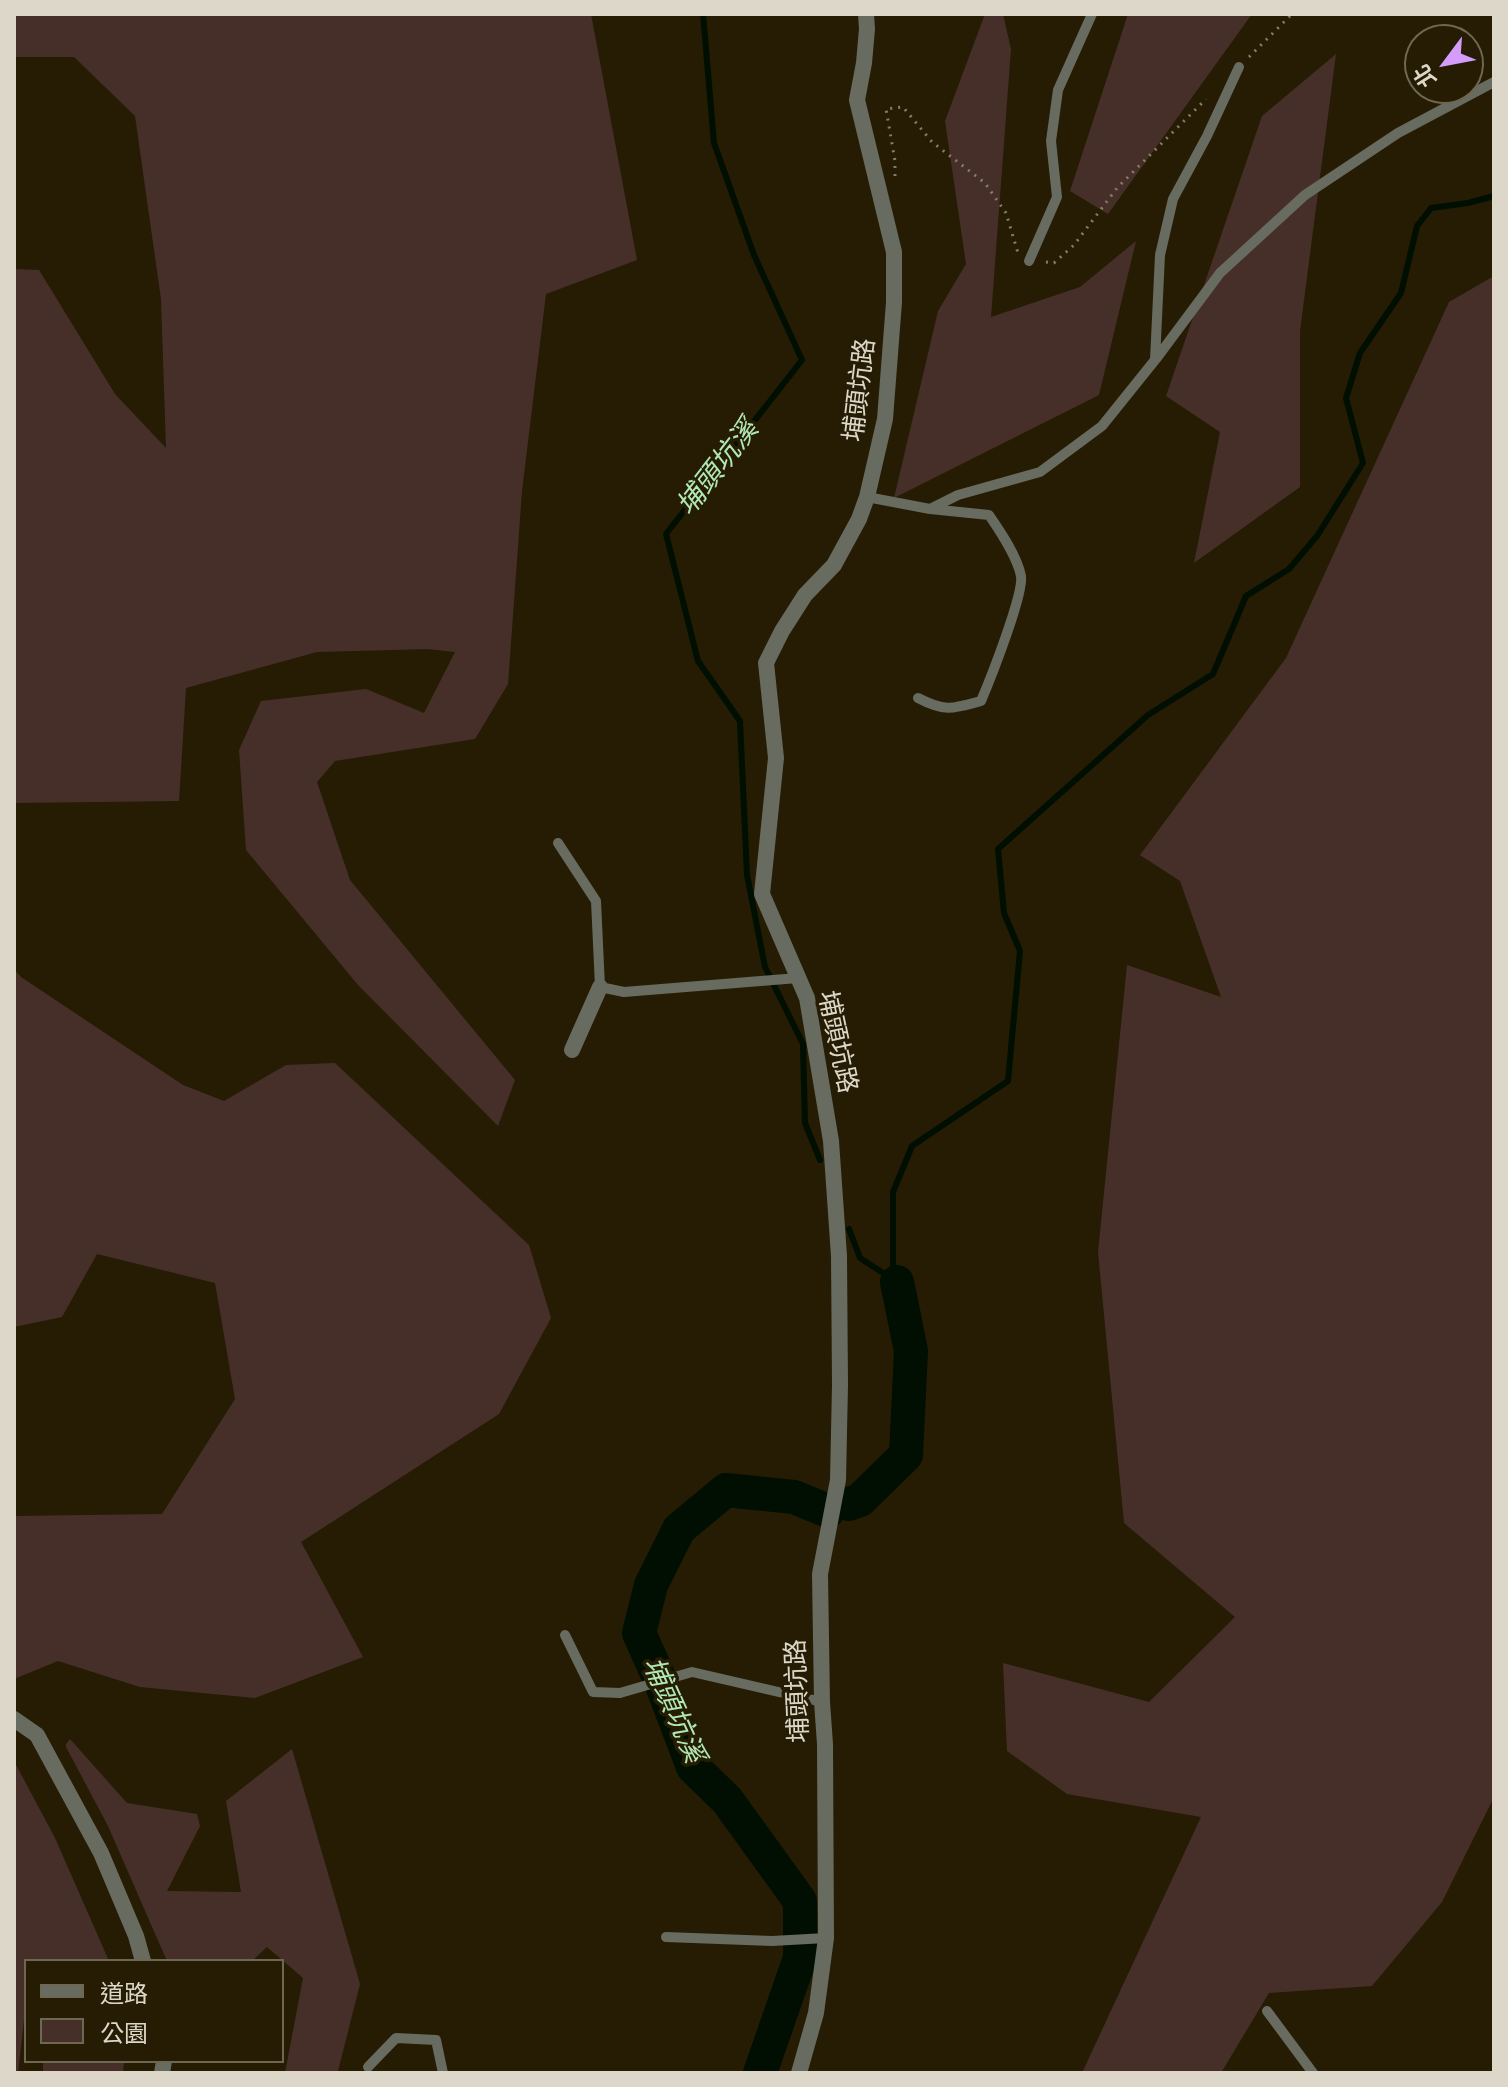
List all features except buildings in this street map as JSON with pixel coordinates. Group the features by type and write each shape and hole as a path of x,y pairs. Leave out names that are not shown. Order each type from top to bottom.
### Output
{"street":[{"name":"埔頭坑路","path":"799,2073 816,2013 826,1938 820,1574 838,1480 840,1450 839,1256 831,1141 807,998 791,978 762,894 776,758 766,663 805,595 834,565 859,519 885,419 894,302 894,252 857,100 864,63 866,14"},
{"path":"572,1050 600,987"},
{"path":"14,1719 37,1735 101,1853 142,1959"}],"lane":[{"path":"1029,261 1057,197 1051,141 1058,90 1092,14"},
{"path":"1155,360 1160,255 1173,199 1239,67"},
{"path":"930,509 958,495 1040,472 1102,426 1220,273 1305,195 1398,133 1494,82"},
{"path":"867,497 930,509 989,515 1005,537 1021,577 1015,607 981,701 937,708 918,698"},
{"path":"558,843 596,901 600,987 624,992 791,978"},
{"path":"565,1635 593,1692 620,1693 692,1672 822,1702"},
{"path":"666,1937 772,1941 826,1938"},
{"path":"1267,2011 1313,2073"},
{"path":"368,2067 396,2038 436,2040 443,2073"}],"green space":[{"path":"14,14 591,14 637,260 546,294 522,491 508,684 475,739 335,761 317,782 350,880 515,1080 498,1126 358,985 246,850 239,750 261,701 366,689 424,713 455,652 428,649 317,652 186,688 179,801 14,803 14,269 39,270 115,394 166,448 161,299 135,116 74,57 14,57"},
{"path":"985,14 1003,14 1011,49 991,317 1080,287 1136,241 1099,395 894,498 938,311 966,264 945,121"},
{"path":"1128,14 1252,14 1108,214 1070,191"},
{"path":"1336,54 1300,331 1300,487 1194,563 1220,432 1166,396 1262,116"},
{"path":"1494,276 1494,1800 1442,1902 1372,1986 1269,1993 1221,2073 1082,2073 1201,1817 1067,1794 1007,1751 1003,1663 1149,1702 1235,1617 1124,1523 1098,1252 1127,965 1221,997 1180,881 1140,855 1286,658 1449,302"},
{"path":"14,969 21,977 183,1085 224,1101 286,1065 335,1063 529,1245 551,1318 499,1414 301,1542 363,1657 255,1698 140,1687 58,1661 14,1679 14,1516 162,1514 235,1399 215,1283 97,1254 62,1317 14,1327"},
{"path":"70,1739 127,1803 197,1814 200,1826 167,1891 241,1892 226,1801 292,1749 360,1984 338,2071 285,2073 303,1978 267,1947 254,1959 166,1959 108,1826 66,1744"},
{"path":"14,1761 55,1838 108,1959 24,1959 24,2020 18,2073 14,2073"},
{"path":"43,2063 124,2063 123,2073 43,2073"}],"waterway":[{"name":"埔頭坑溪","path":"703,14 714,143 754,255 802,360 666,534 698,661 740,721 747,875 765,967 803,1044 805,1123 820,1160"},
{"path":"897,1282 893,1263 893,1192 912,1146 1008,1081 1020,951 1004,913 998,849 1148,715 1213,674 1246,596 1289,569 1317,536 1363,463 1346,398 1360,353 1401,293 1417,226 1431,208 1494,196"},
{"name":"埔頭坑溪","path":"849,1229 860,1258 897,1282"},
{"name":"埔頭坑溪","path":"849,1504 860,1500 906,1455 911,1351 897,1282"},
{"name":"埔頭坑溪","path":"760,2073 800,1958 800,1901 727,1800 693,1767 639,1633 651,1585 679,1529 726,1490 794,1497 828,1511"}]}
